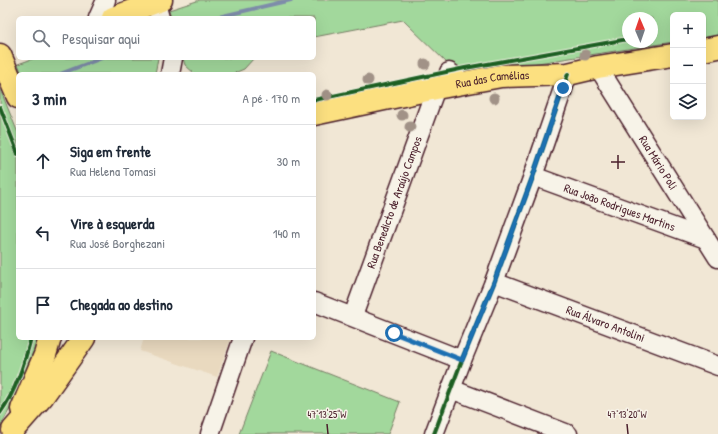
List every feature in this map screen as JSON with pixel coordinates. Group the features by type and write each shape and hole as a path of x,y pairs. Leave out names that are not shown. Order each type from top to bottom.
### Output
{"main road":[{"path":"120,16 158,5"},
{"path":"706,49 718,47"},
{"path":"16,50 0,55 16,92"},
{"name":"Rua das Camélias","path":"316,114 450,81 501,76 568,74 598,67 670,55"},
{"path":"12,432 45,355 49,340"},
{"path":"12,432 42,397 83,340"}],"street":[{"path":"99,16 106,0"},
{"path":"170,72 173,60"},
{"name":"Rua Mário Poli","path":"598,67 718,258"},
{"path":"434,434 494,282 533,176 568,74"},
{"name":"Rua Benedicto de Araújo Campos","path":"353,316 450,81"},
{"name":"Rua João Rodrigues Martins","path":"533,176 706,239"},
{"name":"Rua Álvaro Antolini","path":"494,282 718,366"},
{"path":"316,303 462,360"},
{"path":"210,434 242,340"},
{"path":"451,389 568,434"}],"shaded area":[{"path":"143,340 230,340 217,377 140,351"}],"green space":[{"path":"200,0 718,0 718,35 706,37 706,12 670,12 670,42 658,44 658,12 622,12 622,48 634,48 467,74 451,67 403,20 316,37 316,16 170,16 169,10"},
{"path":"29,60 158,60 155,72 21,72 18,64"},
{"path":"184,60 252,60 244,69 237,72 193,72 185,65"},
{"path":"0,89 16,128 16,340 38,340 29,374 0,427"},
{"path":"271,351 400,402 388,434 239,434"}],"waterway":[{"path":"223,16 291,0"},
{"path":"65,72 97,60"}],"cycle path":[{"path":"316,100 465,68 622,40"},
{"path":"434,434 494,282 533,176 568,74"},
{"path":"0,107 16,149"},
{"path":"0,413 11,396 30,340"}],"route":[{"path":"394,333 462,360 494,282 533,176 563,88"}]}
